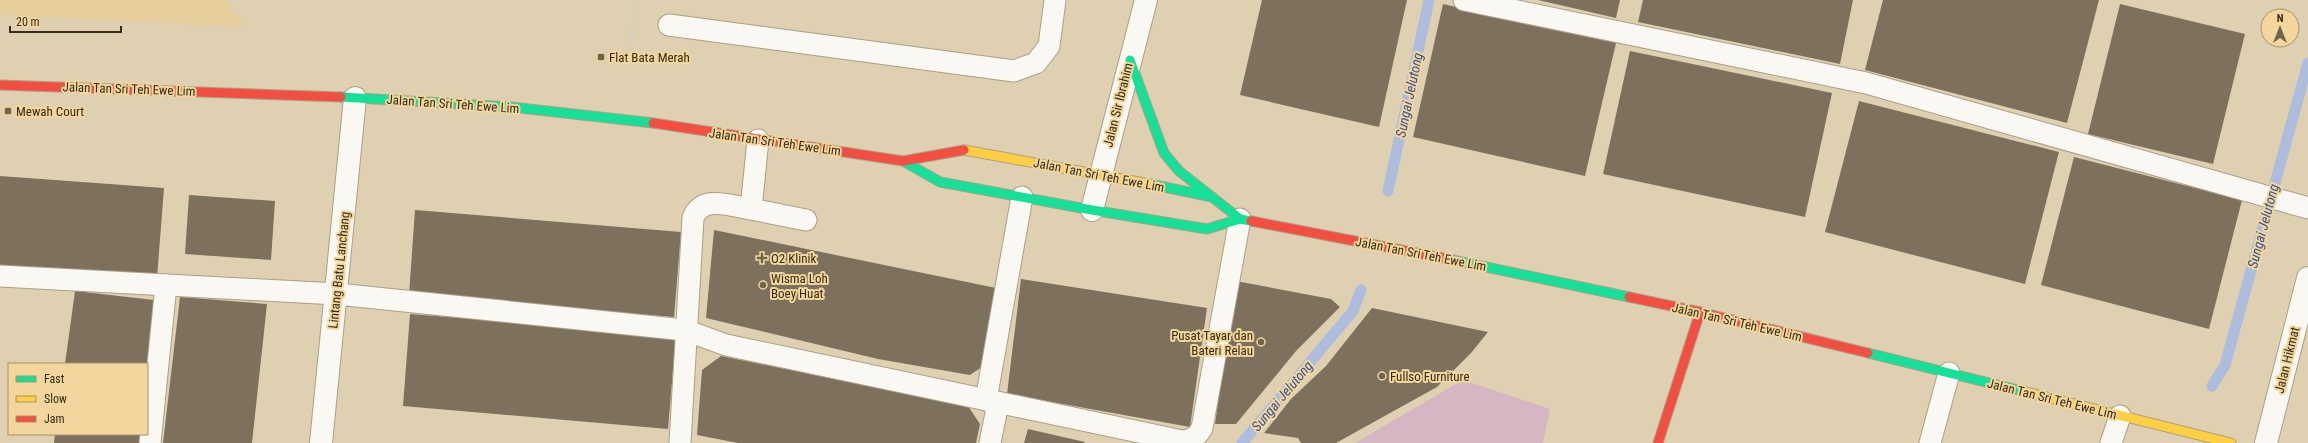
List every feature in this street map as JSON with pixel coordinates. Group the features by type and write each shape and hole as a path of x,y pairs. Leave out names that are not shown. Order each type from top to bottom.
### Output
{"main road":[{"path":"1130,60 1164,153 1179,171 1212,197"},
{"name":"Jalan Tan Sri Teh Ewe Lim","path":"0,85 355,98 511,107 644,122 903,161 964,150 1100,174 1212,197 1240,219 1410,252 1700,312 2231,443"},
{"name":"Jalan Tan Sri Teh Ewe Lim","path":"903,161 940,182 1092,210 1207,229 1240,219"},
{"path":"1658,443 1700,312"}],"street":[{"name":"Jalan Sir Ibrahim","path":"1092,210 1100,174 1146,0"},
{"name":"Lintang Batu Lanchang","path":"321,443 337,294 355,98"},
{"name":"Jalan Hikmat","path":"2266,443 2308,278"}],"lane":[{"path":"670,25 1014,71 1036,63 1049,46 1055,0"},
{"path":"1464,0 1866,83 2306,207"},
{"path":"750,209 758,140"},
{"path":"990,443 992,402 1022,197"},
{"path":"680,443 685,330 693,218 696,210 704,204 712,203 806,220"},
{"path":"0,276 337,294 685,330 726,345 1182,441 1191,440 1198,435 1203,420 1240,219"},
{"path":"150,443 166,285"},
{"path":"1930,443 1949,373"},
{"path":"2110,443 2120,416"}],"path":[{"path":"601,57 629,60 635,0"}],"shaded area":[{"path":"0,0 225,0 246,27 0,15"},
{"path":"1463,380 1550,409 1543,443 1355,443"}],"building":[{"path":"1262,0 1407,0 1379,127 1240,95"},
{"path":"1538,0 1620,0 1616,18"},
{"path":"1643,0 1853,0 1840,64 1638,22"},
{"path":"1883,0 2099,0 2067,123 1865,70"},
{"path":"1443,4 1616,43 1585,176 1413,137"},
{"path":"2120,4 2245,34 2213,164 2088,134"},
{"path":"1630,51 1832,93 1805,217 1603,174"},
{"path":"1859,101 2059,152 2025,284 1825,232"},
{"path":"2074,157 2242,200 2209,329 2041,285"},
{"path":"0,176 164,188 157,278 0,266"},
{"path":"189,195 275,201 271,260 185,254"},
{"path":"415,210 681,232 674,317 409,295"},
{"path":"714,230 996,288 982,367 970,375 878,359 706,318"},
{"path":"1021,279 1207,308 1190,427 1007,394"},
{"path":"1236,281 1331,299 1340,307 1296,351 1236,424 1215,424"},
{"path":"75,291 154,300 148,382 148,363 65,363"},
{"path":"180,297 267,304 252,443 163,443"},
{"name":"Fullso Furniture","path":"1372,308 1488,332 1471,353 1437,387 1336,443 1301,443 1298,438 1264,433 1291,399 1326,366"},
{"path":"410,314 676,335 668,429 403,406"},
{"path":"721,356 968,406 980,424 976,443 738,443 697,435 702,370"},
{"path":"1028,429 1085,442 1024,443"},
{"path":"55,435 145,435 144,443 54,443"}],"waterway":[{"name":"Sungai Jelutong","path":"1388,191 1429,0"},
{"name":"Sungai Jelutong","path":"2212,386 2225,365 2308,63"},
{"name":"Sungai Jelutong","path":"1242,443 1353,311 1361,290"}],"traffic: fast":[{"path":"1130,60 1164,153 1179,171 1240,219 1251,221"},
{"path":"341,97 511,107 653,123"},
{"path":"903,161 940,182 1092,210 1207,229 1240,219"},
{"path":"1150,184 1212,197"},
{"path":"1448,259 1629,297"},
{"path":"1868,353 2026,392"}],"traffic: slow":[{"path":"964,150 1150,184"},
{"path":"2026,392 2231,443"}],"traffic: jam":[{"path":"0,85 341,97"},
{"path":"653,123 903,161 964,150"},
{"path":"1251,221 1448,259"},
{"path":"1629,297 1700,312 1868,353"},
{"path":"1658,443 1700,312"}],"place":[{"name":"Flat Bata Merah","path":"601,57"},
{"name":"Mewah Court","path":"8,111"},
{"name":"O2 Klinik","path":"762,258"},
{"name":"Wisma Loh Boey Huat","path":"763,285"},
{"name":"Pusat Tayar dan Bateri Relau","path":"1261,342"},
{"name":"Fullso Furniture","path":"1382,376"}]}
